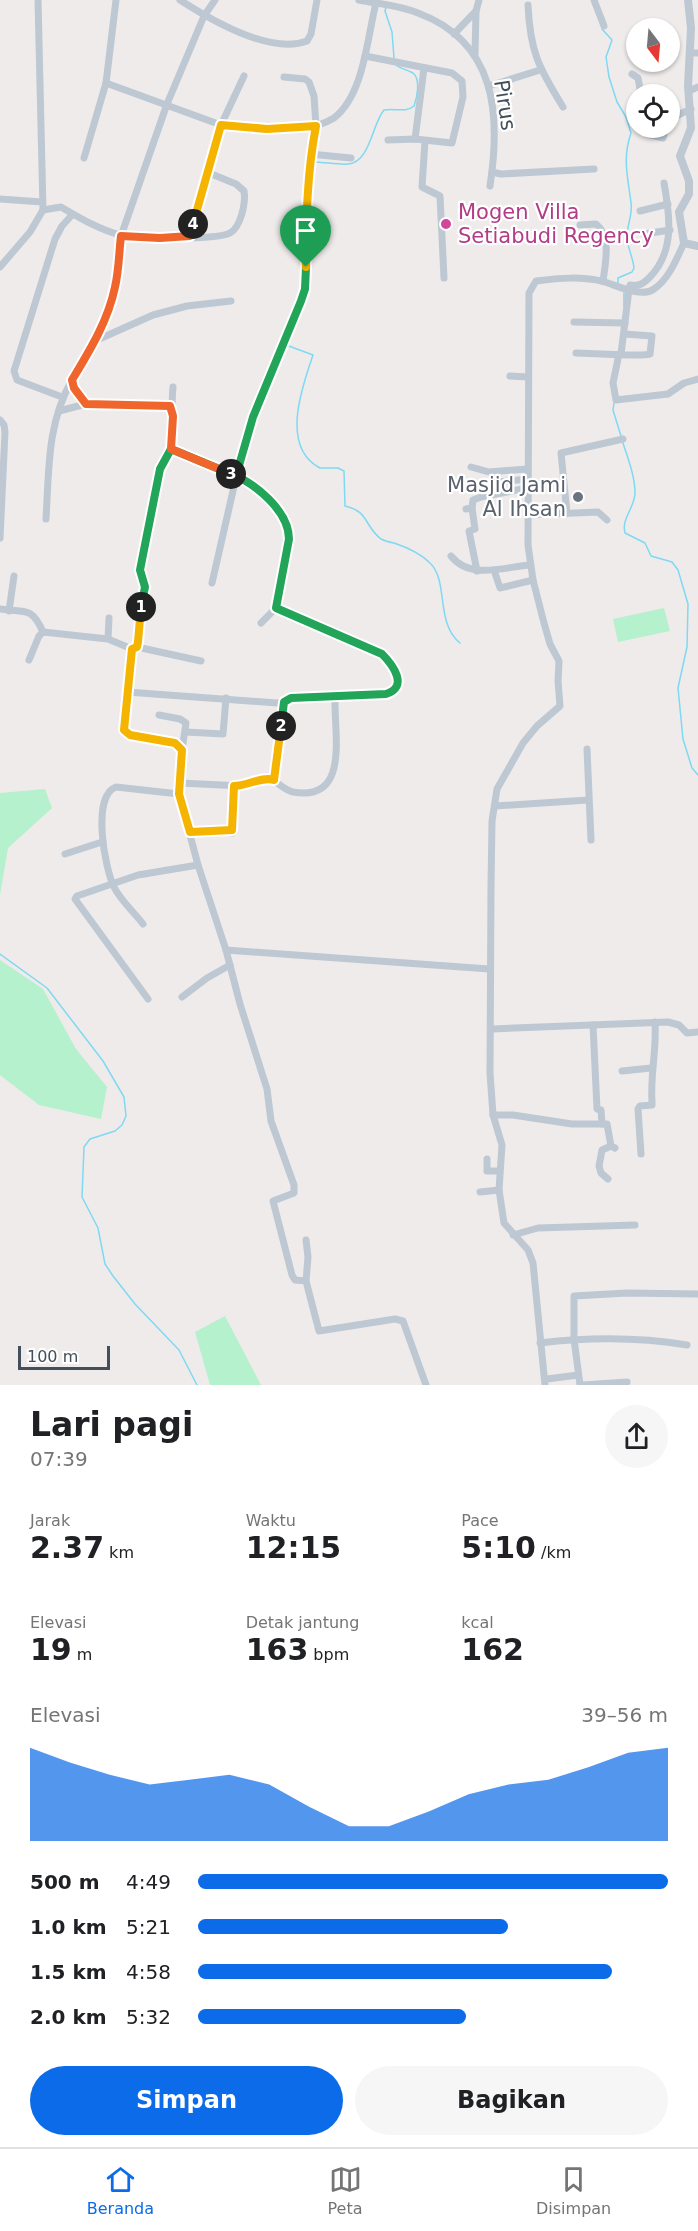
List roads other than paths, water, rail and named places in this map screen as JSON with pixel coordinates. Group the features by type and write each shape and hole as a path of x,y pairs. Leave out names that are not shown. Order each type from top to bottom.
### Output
{"street":[{"path":"0,267 30,232 43,210 38,0"},
{"path":"84,158 106,83 116,0"},
{"path":"180,0 204,16 250,36 293,44 307,41 311,34 317,0"},
{"path":"46,519 52,428 62,398 97,340 116,286 121,236 167,104 204,16 215,0"},
{"name":"Pirus","path":"359,0 418,13 454,34 475,54 489,86 495,135 490,186"},
{"path":"475,54 476,11 479,0"},
{"path":"594,0 604,26"},
{"path":"578,1375 546,1382 531,1255 504,1222 499,1190 502,1144 493,1115 489,969 492,821 497,789 513,758 532,731 560,706 559,661 550,644 530,565 527,515 529,293 532,284 536,281 571,277 643,292 656,288 669,273 684,243 679,212 689,194 689,181 680,156 691,128 689,91 694,53 688,0"},
{"path":"106,83 221,125 267,129 316,126 333,118 348,103 365,56 376,3"},
{"path":"528,5 529,33 540,70 563,107"},
{"path":"454,34 476,11"},
{"path":"365,56 458,75 464,87 452,143 415,139 388,140"},
{"path":"415,139 424,68"},
{"path":"489,86 540,70"},
{"path":"632,74 638,78 639,84"},
{"path":"190,236 221,125 244,76"},
{"path":"212,583 236,476 253,417 305,289 305,218 310,154 316,126 314,96 309,82 305,79 284,77"},
{"path":"689,91 698,87"},
{"path":"680,114 691,109"},
{"path":"425,141 422,187 440,196 444,278"},
{"path":"310,154 351,158"},
{"path":"492,172 501,174 594,169"},
{"path":"43,210 61,207 72,215 121,236 160,238 227,234 237,227 245,197 244,191 236,184 209,173"},
{"path":"625,288 642,284 652,275 665,255 670,230 664,183"},
{"path":"0,199 42,202"},
{"path":"640,211 668,204"},
{"path":"62,398 17,380 14,371 54,239 72,215"},
{"path":"580,225 596,224 603,233 606,242 603,282"},
{"path":"644,234 670,230"},
{"path":"684,243 698,246"},
{"path":"625,288 624,334 614,383 616,400 668,394 684,383 698,379"},
{"path":"97,340 153,315 187,306 231,301"},
{"path":"574,322 625,323"},
{"path":"576,353 644,356 651,352 652,336 624,334"},
{"path":"510,376 528,377"},
{"path":"72,380 74,388 86,404"},
{"path":"173,387 170,406 173,416 171,449 160,469 140,570 145,587 124,722 125,732 175,743 182,750"},
{"path":"59,411 86,404 170,406"},
{"path":"0,420 5,428 5,462 0,538"},
{"path":"567,513 561,453 574,452 582,450 583,447 623,439"},
{"path":"171,449 236,476 264,495 288,528 289,539 276,608 261,623"},
{"path":"471,467 489,472 527,469"},
{"path":"489,483 527,479"},
{"path":"477,571 469,531 475,529 469,509 473,501 481,497 527,489"},
{"path":"527,515 598,512 608,520"},
{"path":"451,556 458,565 477,571 530,565"},
{"path":"494,570 500,588 533,580"},
{"path":"9,611 14,576"},
{"path":"127,692 284,702 298,696 393,692 398,683 396,672 382,654 276,608"},
{"path":"0,609 30,612 43,632"},
{"path":"108,639 109,618"},
{"path":"43,632 108,639 134,648 201,661"},
{"path":"29,660 43,632"},
{"path":"180,783 245,786 268,778 291,792 313,792 326,787 332,778 335,764 335,699 330,695"},
{"path":"186,732 223,734 226,698"},
{"path":"274,780 284,702"},
{"path":"159,715 183,720 186,723 179,794 198,865 267,1089 270,1117 295,1191 273,1201 275,1213 293,1278 306,1281"},
{"path":"587,748 591,840"},
{"path":"190,832 232,832 234,786"},
{"path":"143,924 113,885 102,842 103,812 112,787 179,794"},
{"path":"495,806 588,800"},
{"path":"65,855 102,842"},
{"path":"148,999 75,901 77,896 113,885 138,874 198,865"},
{"path":"226,950 489,969"},
{"path":"182,997 207,978 230,965"},
{"path":"492,1029 655,1022 675,1023 687,1033 698,1032"},
{"path":"640,1154 638,1109 640,1106 652,1105 651,1068 656,1037 655,1022"},
{"path":"593,1025 597,1109 601,1110 602,1124"},
{"path":"622,1071 651,1068"},
{"path":"493,1115 513,1115 572,1124 608,1126 613,1147 602,1150 600,1157 601,1173 608,1179"},
{"path":"487,1159 487,1171 499,1171"},
{"path":"480,1192 499,1190"},
{"path":"513,1235 538,1228 635,1225"},
{"path":"306,1240 308,1257 306,1281 319,1331 395,1319 403,1321 426,1385"},
{"path":"627,1382 582,1385 578,1375 572,1299 575,1296 698,1293"},
{"path":"540,1343 609,1337 649,1339 687,1345"}],"waterway":[{"path":"386,7 385,11 392,32 394,58"},
{"path":"602,29 612,40 606,57 609,77 631,133 626,160 631,207 627,236 634,268 632,272 618,278 618,284"},
{"path":"313,162 344,164 355,162 366,150 384,110 404,110 414,106 418,89 417,80 413,73 396,65"},
{"path":"624,293 624,306"},
{"path":"286,345 313,355 297,416 300,446 308,458 320,468 338,468 344,471 345,506 358,511 381,539 408,549 430,563 439,580 447,625 452,635 460,643"},
{"path":"614,403 613,410 621,436"},
{"path":"623,443 635,487 633,503 625,523 625,533 645,543 651,556 672,562 678,570 688,604 687,647 678,688 683,739 692,768 698,775"},
{"path":"0,954 47,988 103,1061 124,1097 126,1116 122,1125 115,1131 90,1139 84,1147 82,1197 98,1228 105,1264 135,1304 179,1350 197,1385"}],"place":[{"name":"Mogen Villa Setiabudi Regency","path":"446,224"},
{"name":"Masjid Jami Al Ihsan","path":"578,497"}]}
